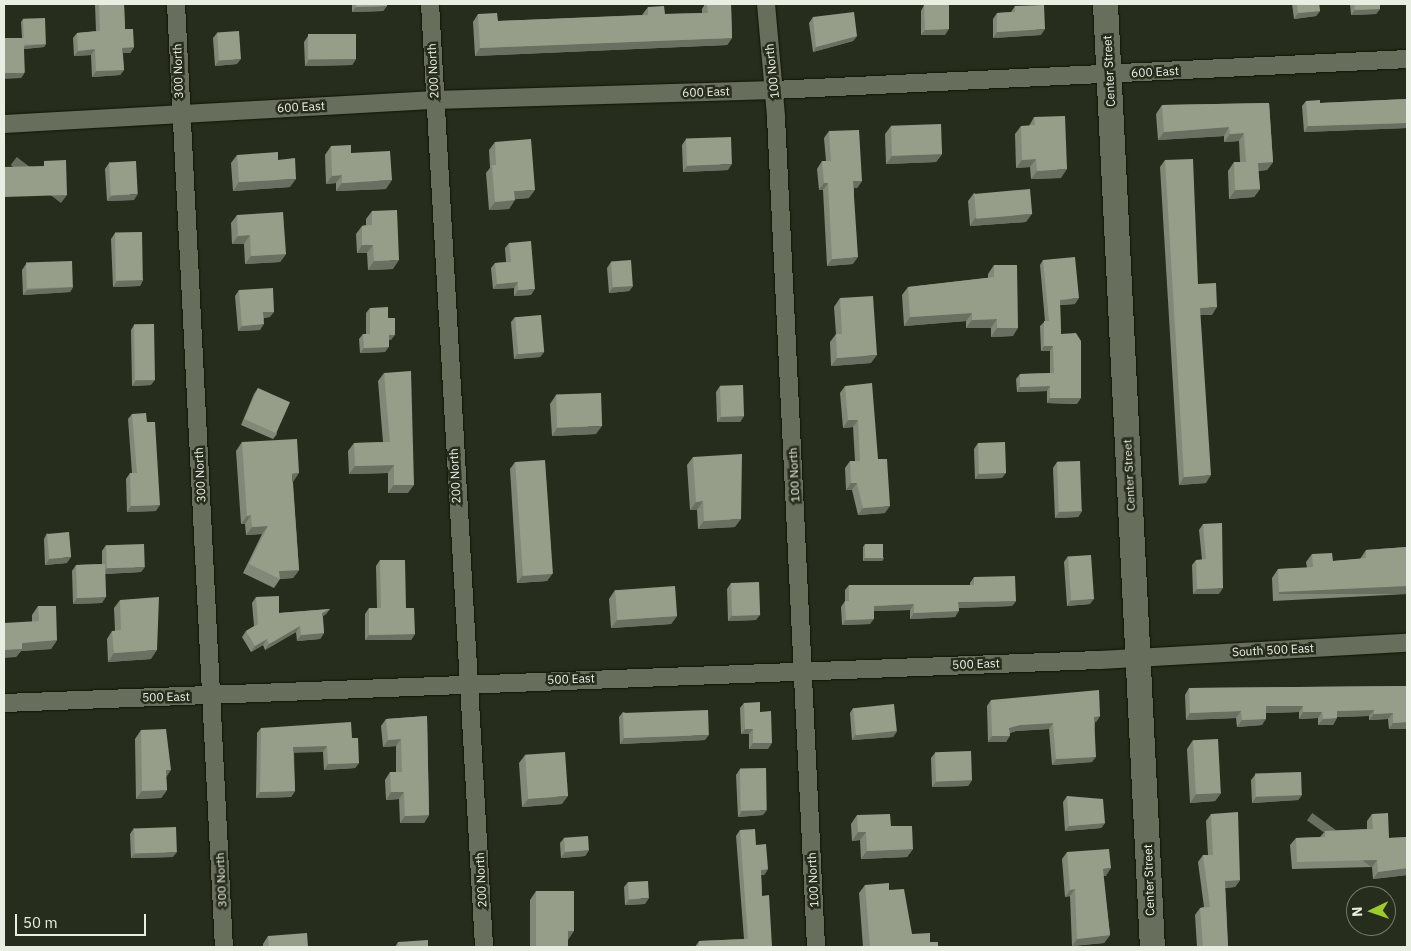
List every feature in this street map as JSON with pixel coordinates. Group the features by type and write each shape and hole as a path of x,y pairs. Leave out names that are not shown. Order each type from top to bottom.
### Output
{"street":[{"name":"300 North","path":"176,4 180,114 224,947"},
{"name":"200 North","path":"430,4 466,683 484,947"},
{"name":"100 North","path":"766,4 774,90 816,947"},
{"name":"Center Street","path":"1105,4 1152,947"},
{"name":"600 East","path":"4,124 435,100 774,90 1407,59"},
{"name":"South 500 East","path":"1138,657 1407,643"},
{"name":"500 East","path":"4,702 210,696 466,683 1138,657"}],"building":[{"path":"99,4 124,4 125,29 133,29 134,47 122,48 124,70 96,71 95,49 78,51 77,33 100,31"},
{"path":"356,4 387,4 387,6 356,7"},
{"path":"707,4 731,4 732,38 480,48 478,14 497,13 498,21 648,15 648,7 664,6 665,14 708,13"},
{"path":"949,4 949,29 925,30 924,5"},
{"path":"1297,4 1319,4 1320,11 1298,13"},
{"path":"1354,4 1380,4 1380,9 1355,10"},
{"path":"1044,5 1045,29 997,32 997,13 1015,12 1015,6"},
{"path":"854,12 857,36 816,47 813,17"},
{"path":"45,18 46,44 24,45 23,19"},
{"path":"239,31 241,59 219,60 217,33"},
{"path":"308,34 356,34 356,59 308,59"},
{"path":"4,38 24,38 24,73 4,73"},
{"path":"1407,99 1407,123 1308,126 1306,101 1320,100 1320,103"},
{"path":"1269,103 1273,162 1258,163 1260,189 1235,190 1234,162 1246,162 1244,133 1230,134 1229,127 1164,132 1162,105"},
{"path":"1065,116 1067,169 1037,171 1036,159 1022,160 1021,126 1035,125 1034,117"},
{"path":"941,124 942,154 892,156 891,126"},
{"path":"859,130 862,181 853,181 858,257 832,259 828,183 824,183 822,161 831,161 829,131"},
{"path":"731,137 732,164 687,166 686,139"},
{"path":"531,139 535,190 514,191 515,200 495,202 492,165 496,165 495,142"},
{"path":"351,145 351,153 390,151 392,180 342,183 342,175 332,176 331,146"},
{"path":"278,152 278,160 295,158 296,179 239,182 237,155"},
{"path":"1193,159 1198,284 1216,283 1217,307 1200,308 1211,475 1184,477 1165,160"},
{"path":"66,160 67,195 4,197 4,167 44,166 44,161"},
{"path":"136,161 138,194 111,195 109,162"},
{"path":"1030,189 1032,214 976,219 974,194"},
{"path":"397,210 399,260 374,261 373,245 362,245 362,226 372,225 372,211"},
{"path":"283,212 286,254 251,256 250,235 238,236 237,215"},
{"path":"115,232 142,232 143,280 116,280"},
{"path":"531,241 535,289 518,290 518,282 497,284 495,263 511,262 509,243"},
{"path":"1075,257 1079,298 1060,300 1061,334 1076,333 1081,341 1081,398 1050,398 1050,386 1020,387 1020,374 1054,373 1053,346 1044,346 1044,321 1049,321 1043,260"},
{"path":"631,260 633,286 613,287 611,261"},
{"path":"72,261 73,287 27,289 26,263"},
{"path":"994,265 1017,265 1018,328 997,328 997,319 972,320 972,313 910,317 908,287 994,277"},
{"path":"273,288 274,312 263,312 264,324 242,326 239,290"},
{"path":"873,296 877,355 837,358 836,334 842,334 840,298"},
{"path":"388,307 388,318 395,318 395,335 389,335 389,347 364,348 363,334 370,334 370,308"},
{"path":"541,315 544,352 518,354 515,317"},
{"path":"134,324 154,324 155,380 135,380"},
{"path":"411,371 414,485 394,485 394,465 355,466 354,443 390,442 384,373"},
{"path":"872,383 878,459 887,459 890,506 863,508 857,483 851,483 850,461 860,461 858,420 848,420 845,386"},
{"path":"743,385 744,416 721,417 720,386"},
{"path":"258,388 290,402 276,433 244,419"},
{"path":"601,393 602,426 557,428 556,395"},
{"path":"146,413 147,422 155,422 160,505 131,506 130,473 137,473 132,414"},
{"path":"297,439 299,473 292,474 299,570 279,571 280,579 249,564 268,526 252,527 251,515 247,516 242,442"},
{"path":"1005,442 1006,473 979,474 978,443"},
{"path":"742,454 741,519 704,521 703,501 696,502 693,457"},
{"path":"545,460 553,574 523,576 515,462"},
{"path":"1080,461 1082,511 1059,512 1057,462"},
{"path":"1222,523 1223,588 1197,589 1196,560 1206,559 1203,524"},
{"path":"69,532 71,557 49,559 47,534"},
{"path":"144,544 145,567 107,568 106,545"},
{"path":"865,544 883,544 883,558 865,558"},
{"path":"1407,547 1407,586 1279,592 1278,569 1313,567 1312,554 1332,553 1333,561 1366,558 1366,550"},
{"path":"1091,555 1094,599 1071,600 1068,557"},
{"path":"380,560 405,560 406,608 414,608 415,634 369,635 369,608 381,608"},
{"path":"105,564 106,597 77,598 76,565"},
{"path":"1015,576 1016,601 958,602 959,611 914,613 914,604 874,606 874,619 846,620 845,601 849,601 849,585 974,585 974,577"},
{"path":"759,582 760,615 732,616 731,583"},
{"path":"675,586 677,616 617,620 615,590"},
{"path":"279,596 279,613 330,609 322,613 324,633 301,635 300,626 269,644 267,639 255,646 246,631 258,624 256,597"},
{"path":"159,597 157,650 114,653 112,631 121,630 120,600"},
{"path":"38,606 56,606 57,640 22,643 22,649 4,650 4,623 39,621"},
{"path":"1407,686 1407,722 1393,723 1393,713 1374,714 1374,710 1337,711 1337,718 1323,719 1322,712 1303,712 1303,706 1266,706 1266,719 1242,720 1241,711 1190,713 1189,688"},
{"path":"1099,690 1100,716 1094,717 1096,757 1056,759 1053,723 1020,725 1009,728 1010,736 992,736 991,700"},
{"path":"760,702 760,712 771,711 772,743 753,743 753,729 745,729 744,703"},
{"path":"894,704 897,731 856,735 853,708"},
{"path":"708,710 709,735 624,738 623,713"},
{"path":"427,716 429,815 405,816 404,792 391,792 390,772 402,772 401,739 388,740 386,719"},
{"path":"351,722 352,738 358,738 359,763 328,764 327,746 293,747 295,791 260,792 261,728"},
{"path":"166,729 171,770 166,770 167,790 142,791 141,730"},
{"path":"1218,739 1221,793 1196,794 1193,740"},
{"path":"971,751 972,780 936,781 935,752"},
{"path":"565,752 568,796 528,799 525,755"},
{"path":"740,768 766,768 767,810 741,810"},
{"path":"1301,772 1302,795 1256,797 1255,774"},
{"path":"1067,796 1103,799 1105,823 1069,826"},
{"path":"1238,812 1240,880 1225,881 1228,947 1203,947 1200,908 1210,907 1203,855 1213,855 1211,814"},
{"path":"1388,813 1389,838 1407,837 1407,868 1378,872 1377,860 1297,862 1296,838 1325,837 1325,831 1373,829 1372,814"},
{"path":"890,814 891,826 912,826 913,849 867,851 866,832 858,832 857,815"},
{"path":"176,827 177,852 135,853 134,828"},
{"path":"755,829 756,845 766,844 768,869 761,870 762,896 769,895 772,947 699,947 699,941 748,939 740,830"},
{"path":"588,836 589,850 565,852 564,838"},
{"path":"1109,849 1111,868 1103,869 1110,935 1077,939 1075,889 1070,890 1067,852"},
{"path":"648,881 649,898 629,899 628,882"},
{"path":"889,883 889,890 904,889 912,934 930,933 930,942 938,942 938,947 870,947 865,885"},
{"path":"536,891 574,891 574,931 568,931 568,947 536,947"},
{"path":"307,933 308,947 269,947 268,936"},
{"path":"428,940 428,947 399,947 398,942"}]}
